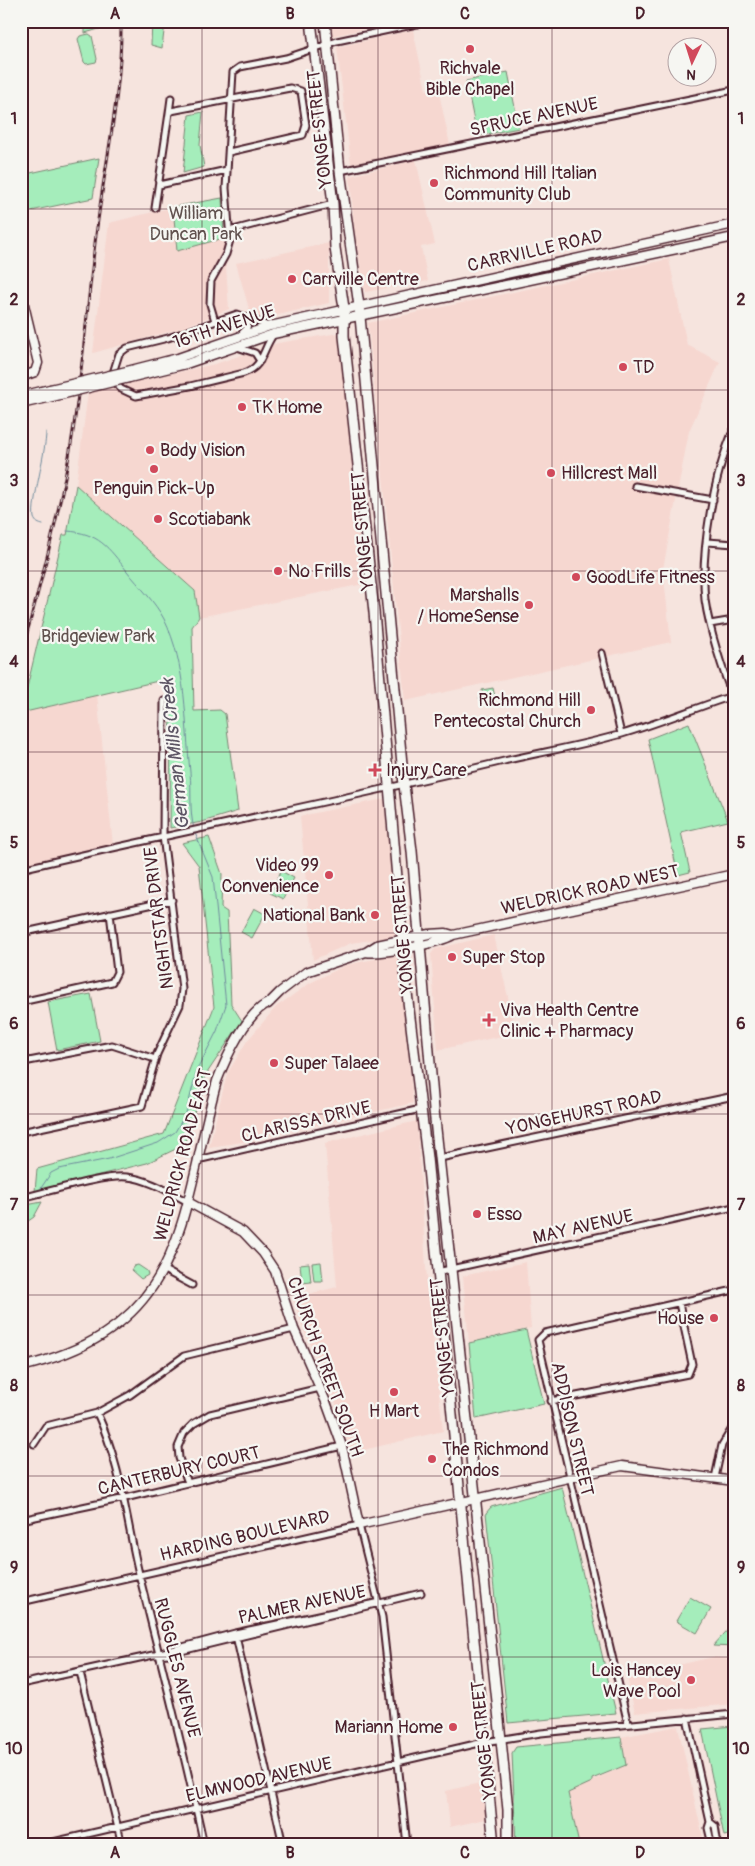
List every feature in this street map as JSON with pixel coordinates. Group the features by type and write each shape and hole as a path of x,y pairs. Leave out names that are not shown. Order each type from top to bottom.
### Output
{"main road":[{"name":"YONGE STREET","path":"311,21 333,204 335,248 344,308 344,336 374,612 404,943 494,1845"},
{"name":"YONGE STREET","path":"325,21 340,171 359,306 440,1158 508,1810 508,1845"}],"street":[{"path":"215,321 210,304 211,286 228,248 227,170 232,76 236,69 327,44 431,21"},
{"path":"169,114 187,107 290,88 298,89 303,98 306,131 298,137 229,152"},
{"name":"SPRUCE AVENUE","path":"340,171 734,90"},
{"path":"155,208 170,98"},
{"path":"158,185 227,170"},
{"path":"229,231 333,204"},
{"name":"CARRVILLE ROAD","path":"344,308 734,224"},
{"name":"CARRVILLE ROAD","path":"359,316 734,237"},
{"path":"498,275 501,286"},
{"path":"437,288 440,299"},
{"path":"21,292 38,363 35,372 21,377"},
{"name":"16TH AVENUE","path":"128,375 270,326 344,308"},
{"name":"16TH AVENUE","path":"270,326 249,320 237,314 168,338 123,350 119,354 114,367 113,373 116,384 130,394 144,396 254,370 274,334"},
{"name":"16TH AVENUE","path":"21,404 51,393 186,364 274,334 359,316"},
{"path":"239,336 246,328 249,320"},
{"name":"16TH AVENUE","path":"236,347 255,352 260,361"},
{"name":"16TH AVENUE","path":"21,396 51,393"},
{"path":"21,869 163,836 203,829 233,820 404,785 621,734 733,697 710,624 704,582 713,500 734,429"},
{"path":"635,486 713,500"},
{"path":"708,542 734,544"},
{"path":"710,624 734,620"},
{"path":"602,653 621,734"},
{"name":"NIGHTSTAR DRIVE","path":"21,1132 142,1106 155,1059 182,1000 172,900 163,836 164,701"},
{"name":"WELDRICK ROAD WEST","path":"420,941 446,933 453,935 734,874"},
{"path":"21,933 172,900"},
{"path":"21,1002 112,982 117,972 110,913"},
{"name":"WELDRICK ROAD EAST","path":"21,1368 73,1352 107,1332 131,1312 164,1270 177,1241 188,1202 217,1081 236,1041 248,1025 270,1002 306,972 366,952 377,944 420,941"},
{"path":"21,1060 112,1046 155,1059"},
{"name":"YONGEHURST ROAD","path":"440,1158 734,1096"},
{"name":"CLARISSA DRIVE","path":"197,1160 422,1109"},
{"name":"CHURCH STREET SOUTH","path":"21,1198 108,1178 128,1177 157,1186 236,1228 254,1242 275,1271 294,1329 320,1388 342,1446 382,1618 407,1845"},
{"name":"MAY AVENUE","path":"437,1272 734,1207"},
{"path":"164,1270 192,1286"},
{"name":"ADDISON STREET","path":"628,1724 538,1340 542,1334 734,1290"},
{"path":"551,1401 688,1374 692,1364 679,1303"},
{"path":"34,1444 46,1426 97,1413 130,1395 184,1356 294,1329"},
{"path":"188,1483 179,1458 178,1447 184,1433 193,1424 210,1414 320,1388"},
{"name":"RUGGLES AVENUE","path":"97,1413 111,1444 125,1498 140,1575 204,1845"},
{"path":"715,1478 722,1445 734,1425"},
{"name":"CANTERBURY COURT","path":"21,1520 125,1498 342,1446"},
{"name":"HARDING BOULEVARD","path":"21,1602 477,1500 569,1476 622,1466 734,1481"},
{"name":"PALMER AVENUE","path":"21,1684 80,1672 367,1603 378,1603 421,1593"},
{"path":"236,1635 283,1845"},
{"path":"80,1672 122,1845"},
{"name":"ELMWOOD AVENUE","path":"40,1845 484,1742 628,1724 734,1714"},
{"path":"687,1718 710,1822 708,1828 712,1845"},
{"path":"710,1822 715,1826 718,1845"}],"shaded area":[{"path":"330,21 363,21 365,29 332,36"},
{"path":"413,30 426,90 438,88 450,145 351,164 337,47"},
{"path":"416,160 435,244 421,247 428,281 365,292 354,227 350,176"},
{"path":"173,207 177,250 224,238 229,309 182,328 93,353 109,223"},
{"path":"329,243 329,303 265,318 251,316 236,263"},
{"path":"669,259 687,345 720,362 689,431 663,569 671,642 405,701 368,323"},
{"path":"21,325 32,369 21,370"},
{"path":"339,333 364,584 199,617 195,591 76,485 88,392 215,364 278,343"},
{"path":"97,695 113,845 21,868 21,713"},
{"path":"384,799 398,936 351,943 313,960 300,816"},
{"path":"494,935 516,1033 438,1050 431,954 435,949"},
{"path":"399,954 413,1103 237,1143 209,1147 227,1074 247,1041 276,1007 310,983 346,965"},
{"path":"417,1121 426,1268 443,1431 351,1453 331,1387 305,1333 293,1298 337,1287 325,1143"},
{"path":"526,1262 531,1328 469,1343 463,1276"},
{"path":"713,1657 734,1659 734,1704 635,1713 627,1677"},
{"path":"678,1726 703,1838 678,1845 579,1845 568,1792 626,1765 621,1737"},
{"path":"484,1782 486,1819 450,1827 446,1791"}],"green space":[{"path":"85,21 106,21 106,27 85,33"},
{"path":"152,21 165,23 162,48 151,45"},
{"path":"89,34 92,36 97,59 96,62 86,64 78,39 80,36"},
{"path":"508,72 519,128 477,136 466,81"},
{"path":"203,112 200,145 204,167 183,173 189,115"},
{"path":"99,158 93,198 21,213 21,175"},
{"name":"William Duncan Park","path":"222,198 224,238 177,251 173,207"},
{"name":"Bridgeview Park","path":"76,485 195,591 199,617 192,627 194,711 220,710 225,714 238,811 202,822 170,828 171,678 21,713 63,535 67,535"},
{"path":"493,688 495,697 480,700 479,698 483,697 482,690"},
{"path":"689,723 728,821 681,832 690,872 678,875 648,739"},
{"path":"209,837 222,874 221,908 227,912 231,1004 242,1021 205,1076 184,1145 147,1163 35,1191 37,1169 164,1134 214,1007 199,866 182,843"},
{"path":"281,871 294,878 283,899 270,893"},
{"path":"254,908 265,914 252,938 241,932"},
{"path":"91,994 100,1041 57,1050 48,1002"},
{"path":"42,1202 34,1217 21,1226 21,1206"},
{"path":"321,1262 323,1281 314,1281 312,1263"},
{"path":"309,1263 311,1282 302,1283 300,1264"},
{"path":"138,1265 147,1271 148,1275 141,1279 131,1270 134,1266"},
{"path":"526,1330 544,1404 476,1419 469,1343"},
{"path":"562,1487 616,1713 508,1723 486,1513 491,1507"},
{"path":"690,1597 711,1609 697,1633 676,1621"},
{"path":"734,1623 734,1647 713,1646"},
{"path":"734,1726 734,1834 724,1836 702,1729"},
{"path":"621,1737 626,1765 592,1779 592,1782 568,1793 579,1845 516,1845 512,1753 516,1747"}],"waterway":[{"name":"German Mills Creek","path":"43,525 39,524 34,518 34,511 46,432"},
{"name":"German Mills Creek","path":"67,531 78,532 95,538 108,548 152,600 164,619 172,637 184,694 194,829"},
{"name":"German Mills Creek","path":"41,1188 51,1173 59,1169 109,1159 158,1143 175,1132 186,1113 197,1070 217,1031 226,1005 213,877 195,833"},
{"name":"German Mills Creek","path":"21,1209 29,1202"}],"railway":[{"path":"21,655 53,531 74,427 94,249 117,96 121,21"}],"place":[{"name":"Richvale Bible Chapel","path":"470,49"},
{"name":"Richmond Hill Italian Community Club","path":"434,183"},
{"name":"Carrville Centre","path":"292,279"},
{"name":"TD","path":"623,367"},
{"name":"TK Home","path":"242,407"},
{"name":"Body Vision","path":"150,450"},
{"name":"Penguin Pick-Up","path":"154,469"},
{"name":"Hillcrest Mall","path":"551,473"},
{"name":"Scotiabank","path":"158,519"},
{"name":"No Frills","path":"278,571"},
{"name":"GoodLife Fitness","path":"576,577"},
{"name":"Marshalls / HomeSense","path":"529,605"},
{"name":"Richmond Hill Pentecostal Church","path":"591,710"},
{"name":"Injury Care","path":"375,770"},
{"name":"Video 99 Convenience","path":"329,875"},
{"name":"National Bank","path":"375,915"},
{"name":"Super Stop","path":"452,957"},
{"name":"Viva Health Centre Clinic + Pharmacy","path":"489,1020"},
{"name":"Super Talaee","path":"274,1063"},
{"name":"Esso","path":"477,1214"},
{"name":"House","path":"714,1318"},
{"name":"H Mart","path":"394,1392"},
{"name":"The Richmond Condos","path":"432,1459"},
{"name":"Lois Hancey Wave Pool","path":"691,1680"},
{"name":"Mariann Home","path":"453,1727"}]}
